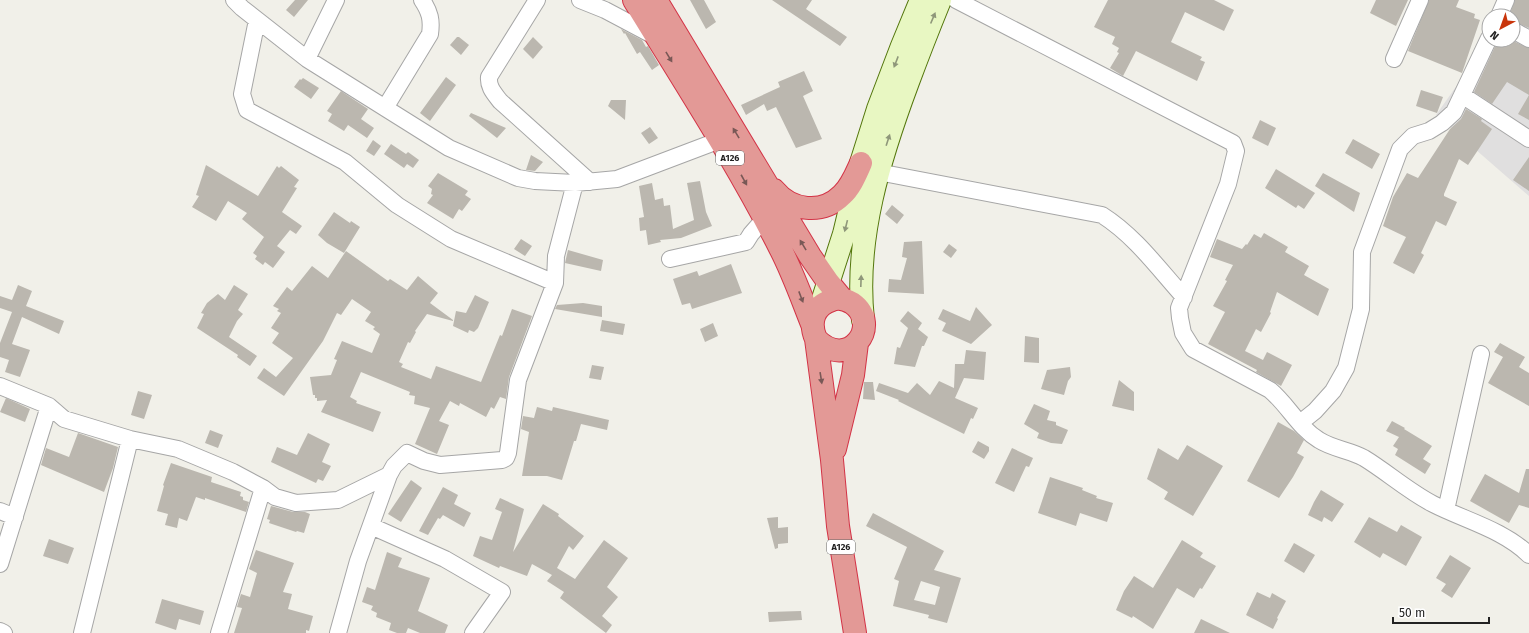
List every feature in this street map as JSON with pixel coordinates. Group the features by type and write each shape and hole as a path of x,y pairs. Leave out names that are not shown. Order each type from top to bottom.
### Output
{"highway":[{"name":"A126","path":"634,0 720,140 765,218 817,323 838,526 855,633"},
{"name":"A126","path":"656,0 810,256 842,299 854,305 860,311 864,328 862,336 857,343 853,374 832,460"},
{"path":"758,170 777,194 784,200 792,205 810,208 828,205 843,195 853,182 870,168"},
{"path":"842,299 838,298 830,300 817,323 823,346 832,350 841,351 850,349 857,343"}],"main road":[{"path":"863,320 861,277 865,240 872,200 870,168 878,109 904,39 922,0"},
{"path":"817,323 842,239 870,168 893,122 940,0"}],"street":[{"path":"308,59 336,0"},
{"path":"385,108 430,34 430,12 422,0"},
{"path":"537,0 489,77 488,83 500,101 583,182"},
{"path":"580,0 605,10 656,37"},
{"path":"956,0 1233,143 1236,151 1228,184 1179,308 1183,333 1193,349 1270,390 1280,398 1300,423 1318,440 1337,449 1363,458 1426,500 1507,538 1529,556"},
{"path":"1394,59 1420,0"},
{"path":"241,3 257,20 308,59 385,108 449,148 518,178 535,182 583,182 617,179 720,140"},
{"path":"257,20 242,94 247,110 346,162 397,205 451,239 555,283"},
{"path":"1300,423 1316,411 1333,391 1346,368 1361,309 1362,252 1400,149 1413,136 1429,131 1442,123 1454,112 1484,48"},
{"path":"1462,95 1529,139"},
{"path":"870,168 1102,215 1117,224 1133,238 1184,297"},
{"path":"338,633 358,561 389,475 394,466 408,453 424,461 440,465 502,460 506,458 508,453 518,380 555,283 556,256 583,182"},
{"path":"670,259 746,242 765,218"},
{"path":"1446,510 1481,354"},
{"path":"0,386 49,406 64,419 130,440 178,449 233,472 275,497 296,503 338,500 389,475"},
{"path":"0,564 7,514 49,406"},
{"path":"82,633 130,440"},
{"path":"219,633 262,488"},
{"path":"371,526 446,559 502,592 472,633"},
{"path":"0,632 4,633"}],"shaded area":[{"path":"1517,0 1529,0 1529,196 1436,115 1483,48 1521,48 1521,8 1512,8"}],"building":[{"path":"295,0 308,0 294,17 286,10"},
{"path":"690,0 704,0 716,22 706,29"},
{"path":"772,0 812,0 806,9 847,37 840,46"},
{"path":"1108,0 1214,0 1234,10 1224,31 1185,12 1171,42 1202,57 1200,60 1205,62 1197,81 1136,51 1123,76 1110,68 1119,53 1117,52 1119,48 1112,44 1115,37 1094,27"},
{"path":"1376,0 1408,0 1396,26 1370,13"},
{"path":"1429,0 1459,0 1456,7 1475,14 1474,18 1480,20 1462,73 1408,51"},
{"path":"1515,0 1529,0 1529,28 1521,24 1521,8 1512,8"},
{"path":"621,29 642,40 646,47 648,46 659,65 652,70 640,52 637,54 625,33 624,34"},
{"path":"457,37 469,45 461,55 450,45"},
{"path":"533,37 543,47 533,59 523,49"},
{"path":"1521,44 1529,48 1529,95 1507,82 1492,104 1474,92 1494,48 1521,48"},
{"path":"804,71 813,91 803,96 822,139 796,148 776,107 767,111 764,104 746,115 741,105 780,87 778,82"},
{"path":"446,77 456,85 430,121 420,113"},
{"path":"303,78 319,88 311,99 294,87 300,79 301,80"},
{"path":"1421,90 1443,97 1437,113 1416,106"},
{"path":"341,91 368,109 361,119 374,128 367,138 348,125 344,131 328,121 332,114 327,111"},
{"path":"1529,95 1529,120 1518,114"},
{"path":"611,100 626,100 625,120 608,106"},
{"path":"1466,109 1482,119 1481,121 1492,129 1468,165 1459,159 1444,194 1444,196 1457,202 1446,226 1436,221 1421,253 1424,255 1414,274 1393,263 1406,237 1383,226 1393,197 1407,173 1418,178 1450,129 1461,119"},
{"path":"471,113 506,128 497,138 469,116"},
{"path":"1260,120 1276,128 1268,146 1252,138"},
{"path":"650,127 658,138 649,144 641,133"},
{"path":"1353,139 1380,154 1372,169 1345,153"},
{"path":"373,140 381,146 374,156 366,151"},
{"path":"391,144 406,154 408,152 419,160 413,168 407,164 404,168 384,154"},
{"path":"531,155 543,162 535,171 526,170"},
{"path":"1529,157 1529,191 1513,180"},
{"path":"206,165 258,196 277,166 279,168 281,166 299,180 294,187 297,188 282,212 302,226 296,234 290,230 277,246 285,252 273,268 265,262 263,265 255,259 257,256 253,253 264,237 242,219 247,213 228,201 216,221 192,207 199,196 196,195"},
{"path":"1276,169 1315,193 1304,209 1298,205 1296,208 1265,188"},
{"path":"438,173 468,191 465,195 471,199 462,211 459,209 453,219 427,203 433,195 431,194 432,189 428,186"},
{"path":"1323,173 1360,193 1354,212 1315,186"},
{"path":"700,181 706,212 712,226 681,238 660,240 661,242 648,245 646,230 640,231 639,218 644,217 639,186 652,183 655,200 663,198 664,206 670,205 673,229 694,220 687,183"},
{"path":"892,205 904,215 897,224 885,214"},
{"path":"334,212 350,223 351,221 360,227 344,253 327,243 318,235"},
{"path":"1264,233 1288,247 1285,252 1309,266 1304,275 1329,289 1318,316 1277,292 1270,312 1271,313 1261,332 1256,329 1245,351 1263,360 1267,352 1292,365 1281,386 1256,372 1257,370 1208,344 1225,312 1213,306 1227,281 1225,280 1233,265 1210,257 1217,239 1242,249 1246,244 1247,245 1254,234 1261,238"},
{"path":"521,239 532,246 525,256 514,249"},
{"path":"922,241 924,294 888,292 889,279 901,280 907,258 902,257 904,242"},
{"path":"949,244 957,250 951,258 943,252"},
{"path":"568,250 603,260 601,271 565,263"},
{"path":"346,251 388,281 390,279 407,290 418,276 438,293 430,303 453,321 427,314 415,331 416,332 410,343 408,342 399,362 403,364 401,367 431,379 436,366 481,382 500,335 502,336 512,309 532,316 509,377 506,399 500,397 494,409 491,407 486,417 460,403 459,406 450,401 439,421 449,425 437,454 415,444 430,408 414,404 415,396 409,395 410,392 361,372 350,397 357,401 356,403 381,412 373,432 321,412 327,400 317,401 315,395 313,395 310,377 331,375 337,360 334,359 342,341 372,353 380,334 373,329 375,327 365,321 371,312 352,299 341,315 337,313 323,341 284,396 257,378 264,368 276,377 293,358 272,343 279,333 271,328 281,313 277,311 279,309 273,306 287,287 292,291 312,266 328,278"},
{"path":"731,264 742,293 692,309 690,303 682,305 673,279 697,271 699,276"},
{"path":"18,285 32,291 26,306 64,321 59,334 22,317 12,344 30,350 20,377 5,372 9,360 0,357 0,343 12,312 0,308 0,296 12,300"},
{"path":"234,285 248,294 238,310 243,314 237,321 229,337 257,356 250,366 237,357 238,355 197,328 204,314 201,313 207,303 218,294 225,300"},
{"path":"475,295 489,302 478,328 474,332 469,330 468,333 453,326 456,311 466,313"},
{"path":"583,303 602,306 602,317 555,309 557,305"},
{"path":"976,307 992,325 971,344 942,331 946,323 938,319 943,309 970,321"},
{"path":"908,311 922,323 918,329 928,337 924,346 922,346 915,367 894,364 897,347 900,348 908,328 900,321"},
{"path":"602,320 625,324 623,335 600,331"},
{"path":"713,323 718,336 705,342 700,329"},
{"path":"1025,336 1039,338 1039,363 1024,362"},
{"path":"1500,343 1525,357 1519,367 1529,373 1529,406 1488,383 1503,357 1494,352"},
{"path":"966,350 986,352 984,380 964,378 955,398 978,408 973,419 971,418 964,434 898,401 899,400 876,391 879,383 908,393 917,383 930,395 939,381 954,388 955,364 964,364"},
{"path":"592,365 604,367 601,380 589,378"},
{"path":"1070,367 1071,377 1068,381 1064,395 1041,389 1047,370"},
{"path":"1119,380 1134,392 1134,411 1112,406"},
{"path":"864,382 873,382 875,400 863,399"},
{"path":"138,391 152,395 144,419 131,415"},
{"path":"6,398 30,409 25,422 0,412"},
{"path":"1034,404 1050,411 1047,420 1056,422 1056,425 1068,430 1062,444 1051,443 1037,438 1039,433 1024,424"},
{"path":"537,407 552,411 553,407 609,420 607,430 581,424 562,480 547,476 522,476 529,432 521,429 523,416 534,418"},
{"path":"1392,421 1432,446 1423,459 1431,464 1425,474 1395,455 1398,449 1393,446 1399,437 1386,431"},
{"path":"1278,422 1294,431 1304,440 1297,453 1304,457 1279,498 1247,481"},
{"path":"210,430 223,435 218,448 205,443"},
{"path":"78,433 118,447 113,468 104,492 41,465 46,448 69,457"},
{"path":"308,433 330,444 322,462 331,466 323,481 318,479 316,483 271,462 277,447 297,455"},
{"path":"978,441 989,447 989,451 984,459 972,452"},
{"path":"1187,445 1223,466 1193,516 1164,499 1168,492 1147,479 1158,448 1178,460"},
{"path":"1012,448 1033,458 1029,467 1026,466 1014,492 995,483"},
{"path":"171,463 212,477 211,482 241,492 240,496 243,497 243,500 249,502 246,512 205,498 205,500 196,497 187,521 179,518 177,528 165,525 168,514 157,511 163,485"},
{"path":"1526,469 1529,469 1529,508 1519,505 1509,523 1470,501 1485,474 1519,493"},
{"path":"1050,477 1083,488 1082,490 1097,496 1096,498 1113,503 1107,522 1080,513 1076,526 1038,513"},
{"path":"411,480 422,488 401,522 388,514"},
{"path":"443,487 458,495 454,504 471,513 464,527 443,515 440,519 438,518 428,535 419,531"},
{"path":"1321,490 1344,504 1332,522 1324,517 1322,522 1308,515"},
{"path":"500,498 524,509 513,552 543,504 559,514 558,516 584,536 573,550 569,546 557,568 575,579 604,540 628,558 607,587 618,597 602,616 612,625 606,633 560,598 564,592 547,581 552,575 532,564 527,576 500,566 499,568 473,556 480,536 492,540 502,512 495,509"},
{"path":"271,506 293,512 305,512 310,514 304,533 296,532 269,523 270,520 267,519"},
{"path":"873,513 944,551 934,570 961,578 947,623 928,618 929,615 893,606 899,581 894,579 907,547 866,526","holes":["921,581 940,587 935,605 914,600"]},
{"path":"778,517 778,528 788,527 788,543 778,544 778,548 775,549 767,518"},
{"path":"1369,517 1397,532 1401,525 1422,537 1406,566 1383,553 1380,558 1354,542"},
{"path":"49,539 74,548 68,564 43,556"},
{"path":"1182,540 1203,553 1200,557 1216,566 1202,589 1200,588 1194,598 1177,588 1153,629 1133,616 1132,618 1116,610 1124,591 1134,576 1153,588"},
{"path":"1294,543 1315,555 1304,573 1284,561"},
{"path":"256,550 294,563 283,592 292,594 288,609 313,616 309,631 306,630 306,633 234,633 242,608 237,607 241,594 250,597 257,573 249,569"},
{"path":"387,552 402,558 398,567 430,578 418,611 448,625 445,633 420,633 408,628 406,633 397,633 389,630 391,623 376,617 377,613 371,610 373,606 362,602 367,587 375,590"},
{"path":"1450,555 1471,568 1452,598 1441,591 1446,584 1436,578"},
{"path":"1257,592 1270,598 1272,593 1286,601 1273,629 1246,615"},
{"path":"162,599 204,611 200,625 179,619 176,630 155,623"},
{"path":"801,611 802,620 769,622 768,612"},
{"path":"1201,619 1230,633 1194,633"}]}
